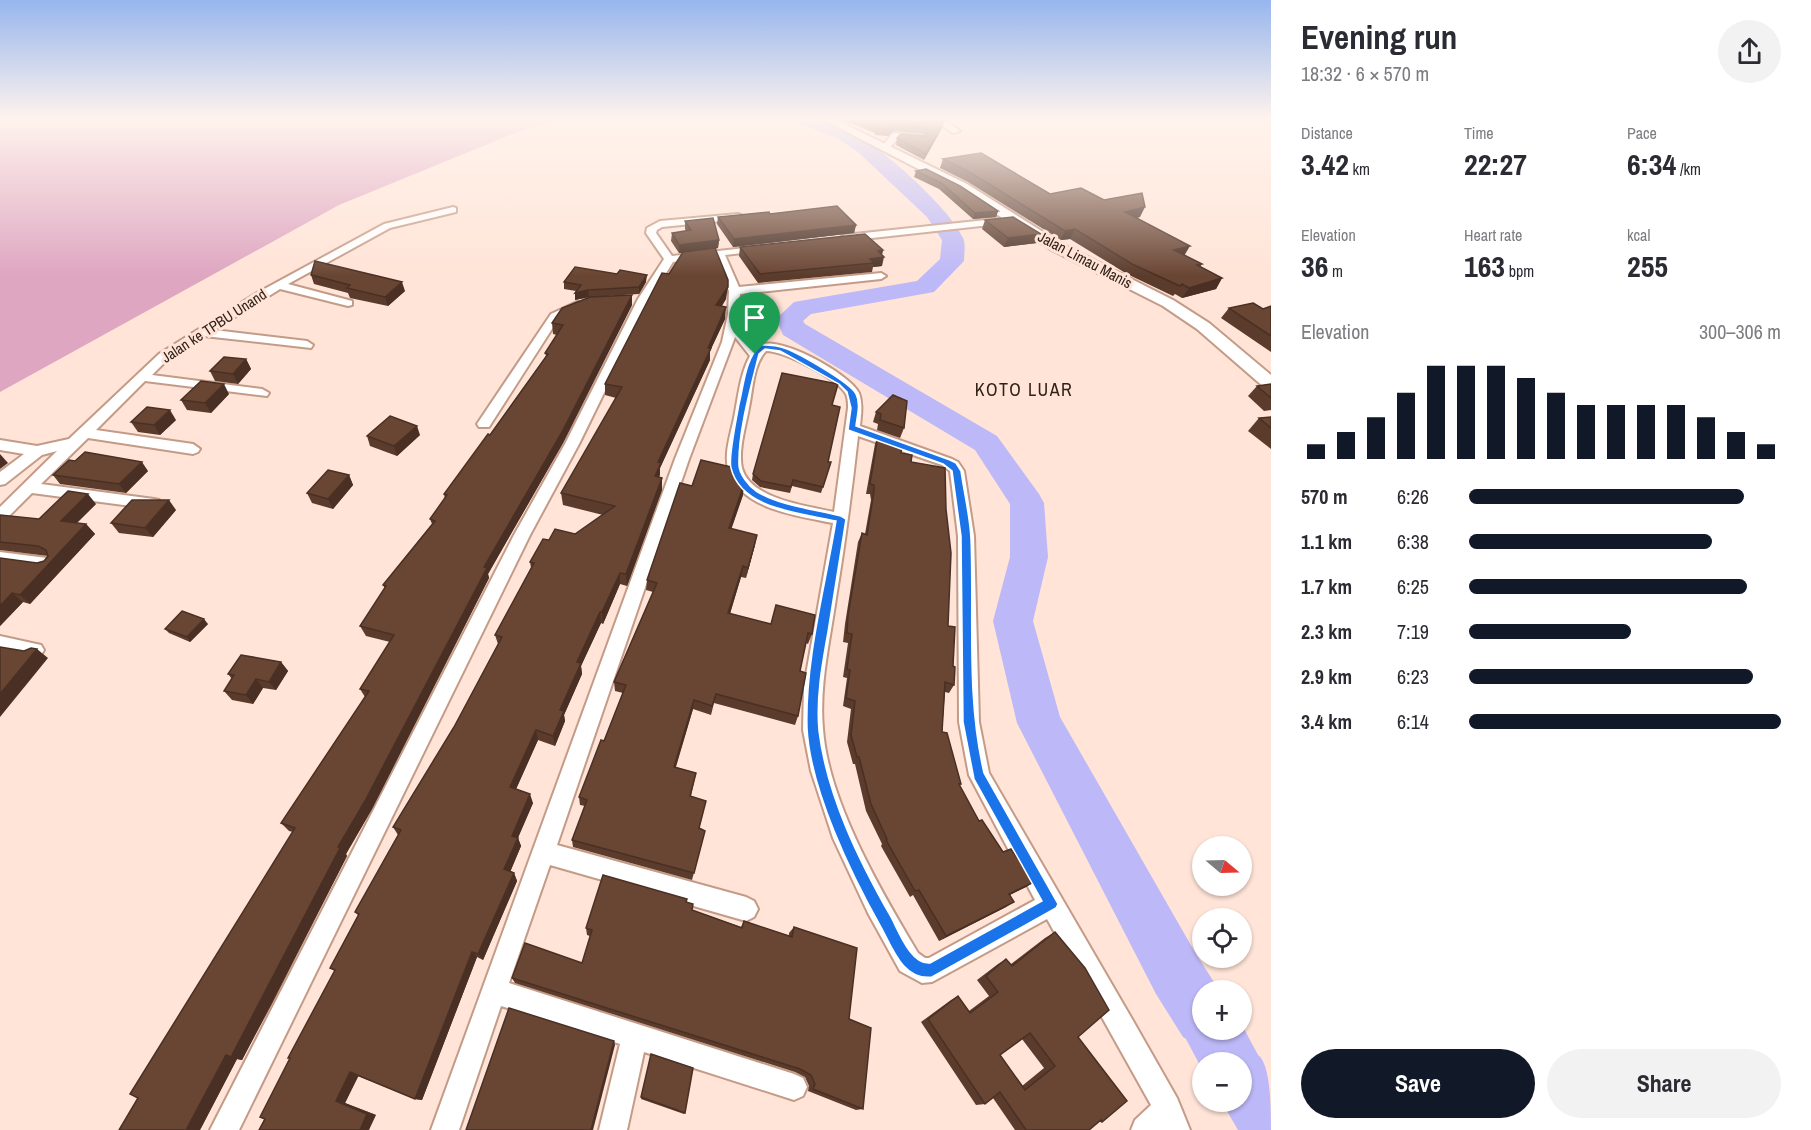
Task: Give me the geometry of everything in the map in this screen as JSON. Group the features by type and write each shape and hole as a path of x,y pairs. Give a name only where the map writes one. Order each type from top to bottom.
{"street":[{"name":"Jalan Limau Manis","path":"930,171 963,187 1057,247 1168,303 1194,319 1271,384"},
{"name":"Jalan ke TPBU Unand","path":"0,480 37,451 74,443 87,433 163,357 278,285 387,226 453,210"},
{"path":"669,259 651,233 652,228 660,224 754,216"},
{"path":"824,240 1012,220"},
{"path":"669,259 777,246"},
{"path":"445,1130 682,459 728,342 734,314 735,291 719,253"},
{"path":"224,1130 522,536 572,444 644,299 669,259"},
{"path":"735,291 881,276"},
{"path":"278,285 348,303"},
{"path":"624,301 644,299"},
{"path":"484,424 555,316 589,302"},
{"path":"731,325 755,354"},
{"path":"201,332 307,345"},
{"path":"841,519 772,502 752,493 741,481 735,467 742,411 755,354 763,347 782,349 842,383 854,397 855,408 841,519 813,686 813,730 820,771 841,830 876,905 909,962 922,971 932,970 1051,904"},
{"path":"142,377 262,393"},
{"path":"851,428 946,462 953,465 957,471 966,536 969,722 979,775 1172,1119 1145,1130"},
{"path":"87,433 193,449"},
{"path":"0,516 74,443"},
{"path":"0,445 37,451"},
{"path":"30,488 154,504"},
{"path":"0,558 47,564"},
{"path":"0,644 34,650"},
{"path":"542,852 746,909"},
{"path":"494,991 794,1087"},
{"path":"613,1130 635,1038"}],"shaded area":[{"path":"0,171 423,171 339,205 0,392"}],"building":[{"path":"916,171 929,171 960,186 998,211 975,213 941,183"},
{"path":"966,171 1011,171 1050,194 1081,188 1104,200 1142,193 1145,207 1125,212 1190,246 1174,250 1202,264 1197,265 1222,278 1189,288 1182,284 1180,286 1132,264 1075,229 1065,231"},
{"path":"837,206 856,225 734,239 718,217 769,212 770,214"},
{"path":"1013,217 1041,234 1008,238 985,220"},
{"path":"713,218 719,240 679,245 672,233 691,230 685,221"},
{"path":"865,234 883,250 878,251 884,257 870,259 874,263 760,274 740,247"},
{"path":"715,248 728,280 728,287 716,305 726,307 708,348 711,348 658,462 661,463 655,476 662,478 626,574 620,573 577,662 581,663 560,710 564,711 553,736 536,730 510,787 530,794 512,836 518,838 504,869 514,873 478,954 472,952 415,1099 350,1072 336,1101 367,1114 360,1130 259,1130 265,1119 260,1117 290,1058 288,1058 335,970 330,968 359,914 355,912 401,830 393,827 454,727 502,637 495,635 534,563 530,562 543,539 549,540 555,529 575,534 615,506 561,493 622,387 605,384 662,273 669,274 683,252"},
{"path":"315,261 402,282 385,297 347,288 350,285 311,275"},
{"path":"575,267 617,274 620,270 647,275 639,287 575,293 581,285 564,282"},
{"path":"632,295 562,432 484,567 487,568 365,801 338,847 340,848 231,1057 226,1055 186,1130 119,1130 138,1098 130,1094 295,828 281,823 369,691 360,689 394,635 360,626 386,586 383,585 435,521 430,519 447,495 444,494 548,354 545,353 563,325 552,323 562,308 590,297"},
{"path":"1253,303 1263,309 1271,306 1271,336 1229,308"},
{"path":"224,357 246,359 233,374 210,371"},
{"path":"782,373 838,384 832,405 840,407 828,462 831,462 823,487 793,480 791,487 761,481 753,474"},
{"path":"201,381 224,384 205,403 181,400"},
{"path":"1271,384 1271,398 1257,386"},
{"path":"893,395 907,401 904,428 880,420 881,414 876,412"},
{"path":"147,407 170,410 154,425 131,422"},
{"path":"390,416 417,426 394,446 367,436"},
{"path":"1271,417 1271,428 1259,418"},
{"path":"878,435 902,443 901,453 912,455 911,462 945,468 946,509 951,553 948,626 955,627 953,666 955,667 954,685 945,682 942,732 947,733 961,784 959,784 979,821 982,820 1003,852 1011,849 1034,882 1009,894 1014,902 946,936 919,890 915,891 886,840 871,804 851,735 855,701 846,698 852,634 847,633 848,615 862,533 867,535 874,491 874,485 870,484"},
{"path":"85,452 142,462 119,484 53,475 69,460 75,461"},
{"path":"701,460 731,467 744,484 729,528 757,535 748,568 743,566 728,613 771,624 776,605 815,615 812,634 808,633 800,671 806,673 798,716 716,694 712,706 694,700 674,767 696,773 690,796 706,801 699,828 705,831 694,873 572,840 587,800 579,797 626,685 614,682 657,583 647,580 680,483 692,486"},
{"path":"328,470 349,475 328,499 307,493"},
{"path":"68,491 88,494 61,521 86,524 20,595 12,593 0,606 0,558 37,563 44,561 48,556 46,550 38,546 0,542 0,515 39,519"},
{"path":"132,500 169,500 145,528 111,523"},
{"path":"182,611 204,619 187,637 165,629"},
{"path":"0,647 24,651 31,648 37,649 0,694"},
{"path":"241,655 281,662 269,682 256,679 246,695 224,691 234,675 228,674"},
{"path":"603,875 687,899 686,902 693,904 692,910 742,928 744,921 792,937 794,927 857,948 849,1019 871,1028 863,1109 813,1089 815,1084 811,1075 800,1069 512,978 525,943 582,963 592,930 586,928"},
{"path":"1055,932 1085,968 1109,1010 1078,1037 1127,1101 1089,1130 1026,1130 1000,1092 985,1104 928,1019 958,996 970,1013 998,992 986,976 1006,959 1012,966","holes":["1030,1033 1055,1066 1025,1090 1000,1055"]},
{"path":"509,1008 614,1041 591,1130 466,1130"},
{"path":"651,1054 693,1068 685,1113 641,1097"}],"waterway":[{"path":"890,171 936,213 953,240 952,261 925,287 803,308 789,319 793,329 986,443 1027,503 1029,557 1013,621 1039,723 1192,999"},
{"path":"1218,1040 1225,1052"},
{"path":"1252,1095 1271,1125"}],"district":[{"name":"KOTO LUAR","path":"1024,390"}],"route":[{"path":"763,347 782,349 842,383 854,397 855,408 851,428 946,462 953,465 957,471 966,536 969,722 975,758 979,775 1051,904 932,970 922,971 909,962 876,905 841,830 820,771 813,730 813,686 841,519 772,502 752,493 741,481 735,467 742,411 755,354 763,347"}]}
